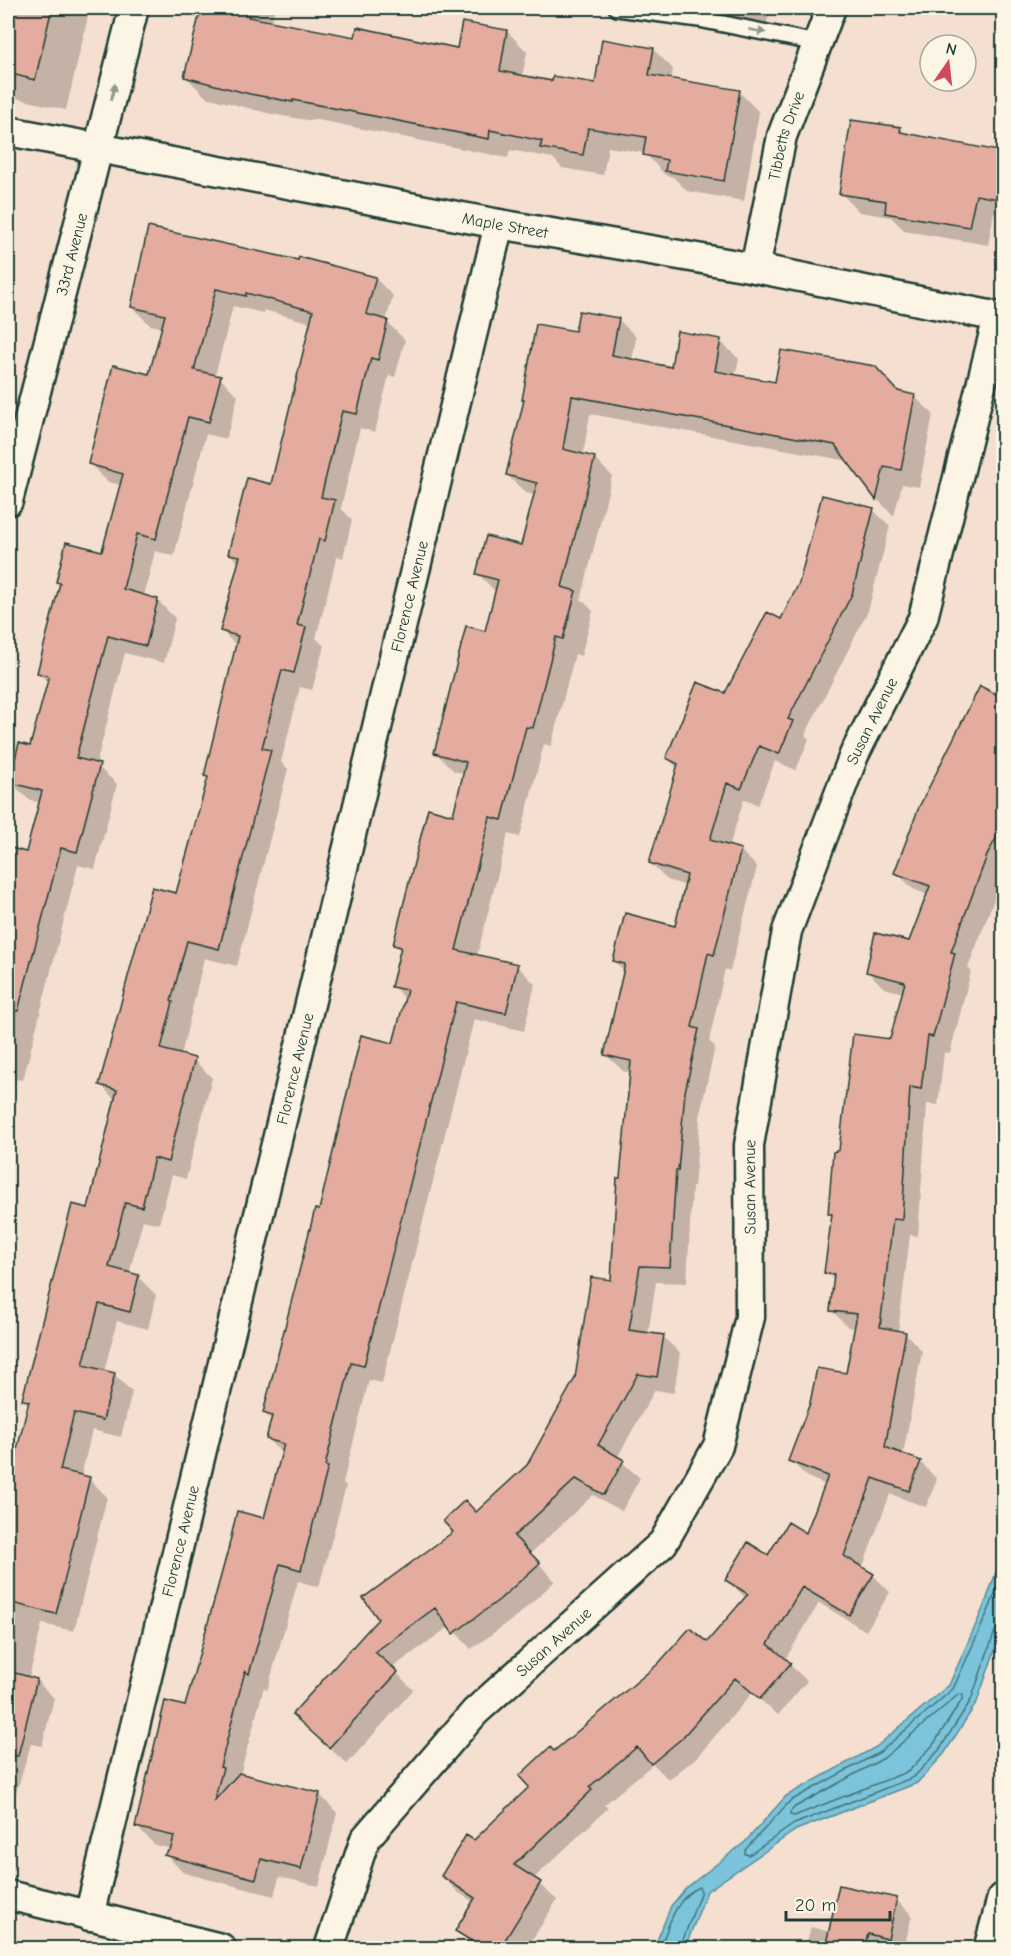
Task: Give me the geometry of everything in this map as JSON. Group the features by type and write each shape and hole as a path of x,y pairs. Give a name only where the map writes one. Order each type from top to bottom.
{"street":[{"name":"33rd Avenue","path":"8,501 134,8"},
{"name":"Tibbetts Drive","path":"755,268 782,136 831,8"},
{"name":"Maple Street","path":"8,131 499,224 755,268 1001,317"},
{"name":"Florence Avenue","path":"89,1916 499,224"},
{"name":"Susan Avenue","path":"329,1948 365,1839 475,1712 663,1543 718,1446 750,1317 749,1145 788,931 854,755 923,618 1001,317"},
{"path":"8,1895 221,1948"},
{"path":"991,1948 1004,1900"}],"lane":[{"path":"617,8 699,19 817,43"}],"water":[{"path":"1003,1552 1003,1627 977,1702 944,1754 917,1783 796,1830 707,1891 685,1948 654,1948 671,1906 686,1888 745,1842 786,1796 876,1747 949,1685 985,1604"}],"building":[{"path":"8,8 52,8 35,80 8,73"},
{"path":"201,8 250,8 248,17 355,37 357,27 457,48 462,22 507,30 500,71 552,81 553,76 595,83 602,39 654,48 649,75 740,90 724,181 665,171 667,160 643,155 646,137 588,128 583,155 540,148 542,141 490,130 489,139 293,100 293,102 250,94 184,77"},
{"path":"851,120 901,127 900,132 1004,152 1004,200 976,195 969,227 885,213 886,201 839,194"},
{"path":"148,227 298,260 299,257 376,277 366,314 388,320 378,360 371,358 357,414 342,411 321,497 335,500 325,541 319,539 297,625 306,627 294,673 282,670 262,748 271,750 219,949 187,941 171,1001 173,1002 161,1049 195,1058 168,1162 154,1158 142,1207 125,1203 109,1267 139,1275 130,1312 99,1304 83,1365 115,1373 103,1420 74,1413 60,1470 90,1477 56,1614 8,1602 8,1487 29,1401 22,1400 72,1204 88,1208 117,1090 99,1085 152,887 176,893 208,777 204,776 238,636 220,631 240,556 228,554 247,478 271,484 313,311 246,293 246,296 216,289 194,370 221,376 209,422 188,417 156,539 137,534 123,589 158,599 146,646 108,636 76,758 100,764 77,852 61,848 18,1011 8,1010 8,847 26,852 42,791 9,782 19,743 30,746 49,676 37,673 60,583 56,582 66,542 102,551 123,474 88,464 113,365 149,374 165,315 131,307"},
{"path":"579,311 619,318 612,355 671,367 677,331 721,339 715,371 775,382 781,350 875,366 898,391 915,395 901,470 884,467 876,500 835,445 572,396 563,449 595,457 562,587 576,591 563,639 556,637 533,728 526,727 502,820 490,817 456,950 518,964 506,1013 456,1002 364,1366 351,1363 325,1466 328,1467 301,1570 280,1564 249,1674 245,1671 220,1767 223,1768 214,1801 239,1773 320,1793 301,1869 261,1859 256,1879 164,1855 171,1848 174,1836 135,1827 165,1701 185,1706 237,1511 264,1518 284,1444 266,1439 272,1416 263,1413 315,1209 319,1210 361,1035 393,1043 407,990 391,987 401,947 393,945 428,808 453,815 466,762 434,753 466,626 485,631 498,580 476,574 486,536 521,545 537,483 506,475 524,400 522,400 536,324 575,331"},
{"path":"822,495 874,508 852,594 788,719 793,721 779,754 759,746 741,789 727,783 710,840 741,849 714,955 708,953 692,1027 699,1029 685,1092 678,1171 676,1171 670,1267 640,1266 629,1330 664,1335 657,1377 638,1374 598,1445 624,1460 604,1495 576,1479 514,1536 540,1563 499,1600 453,1634 435,1608 375,1652 398,1672 329,1748 292,1714 378,1619 363,1598 453,1532 443,1521 465,1500 476,1512 527,1465 575,1378 591,1277 611,1280 617,1178 620,1178 631,1061 604,1055 625,964 613,961 625,913 675,926 687,875 649,863 678,764 666,758 697,682 725,693 767,612 781,619 799,583"},
{"path":"980,686 1004,698 1004,824 988,853 951,952 955,953 933,1037 928,1036 921,1089 910,1087 902,1220 893,1219 880,1327 906,1332 885,1447 921,1461 909,1491 873,1478 844,1556 874,1574 849,1615 802,1587 768,1644 791,1663 760,1699 735,1678 681,1739 651,1764 637,1747 589,1787 592,1790 514,1865 541,1882 500,1948 483,1948 455,1931 475,1898 441,1876 466,1835 474,1840 529,1787 519,1776 550,1747 554,1751 658,1664 690,1628 707,1642 748,1594 725,1580 748,1542 768,1555 788,1522 806,1533 828,1476 788,1461 810,1403 817,1368 846,1373 857,1314 830,1311 834,1274 824,1273 832,1214 828,1214 833,1152 839,1150 853,1034 890,1039 905,982 866,972 875,933 909,941 930,886 894,873 919,807"},
{"path":"8,1671 37,1679 18,1756 8,1755"},
{"path":"839,1885 897,1898 888,1939 868,1934 864,1948 825,1948"}]}
